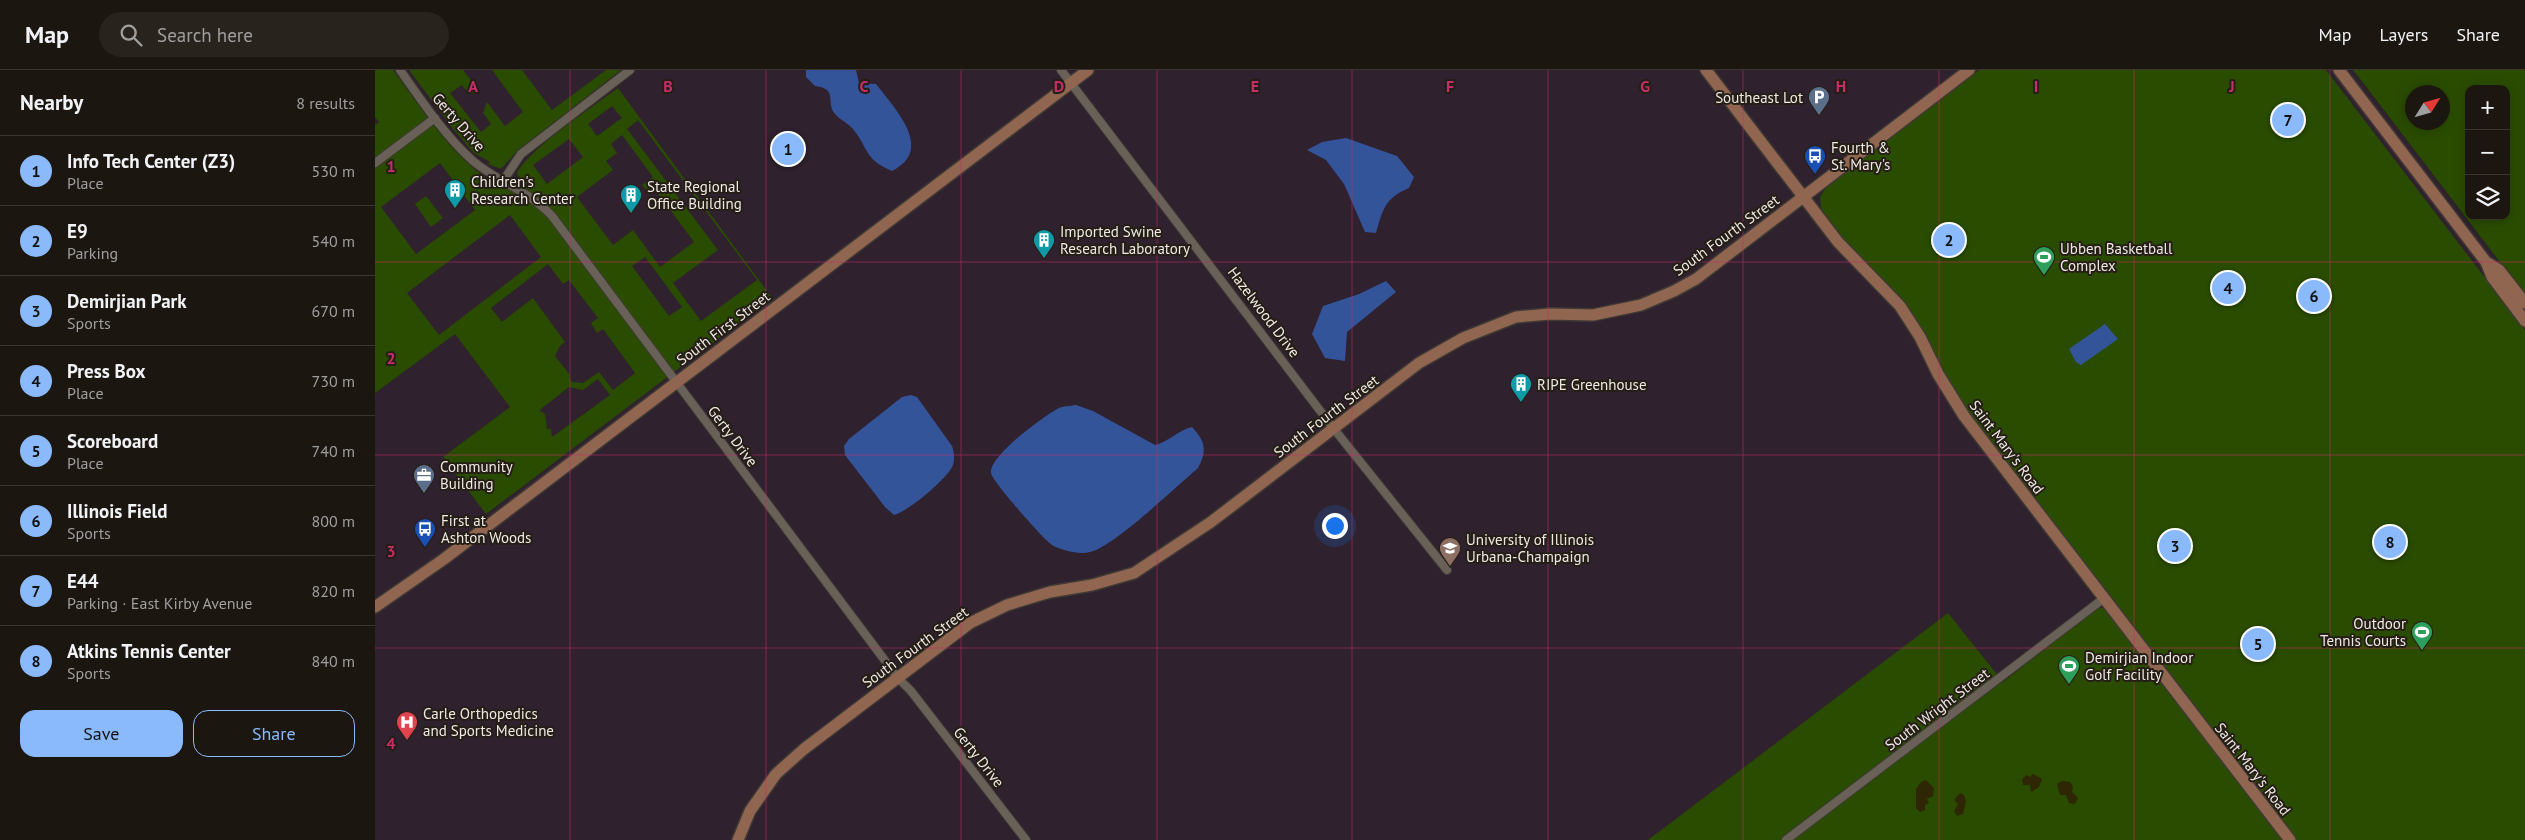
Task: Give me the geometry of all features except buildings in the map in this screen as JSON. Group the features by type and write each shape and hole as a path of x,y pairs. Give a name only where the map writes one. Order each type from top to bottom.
{"street":[{"name":"Gerty Drive","path":"400,70 435,118 472,160 536,200 552,216 897,678 911,691 1026,840"},
{"path":"503,181 521,154 630,70"},
{"name":"Hazelwood Drive","path":"1061,70 1334,429 1447,570"},
{"name":"South First Street","path":"375,607 444,559 1088,70"},
{"name":"Saint Mary's Road","path":"1706,70 1838,242 1900,306 1921,337 1938,374 1964,416 2290,840"},
{"name":"South Fourth Street","path":"738,840 750,811 776,774 804,749 970,623 1007,605 1050,592 1092,585 1134,573 1211,522 1419,363 1463,338 1516,317 1550,314 1593,315 1641,304 1674,291 1696,279 1969,70"},
{"path":"2339,70 2486,262 2492,277 2505,285 2525,303"},
{"path":"375,163 435,118"},
{"path":"2505,285 2525,321"},
{"name":"South Wright Street","path":"1786,840 2103,599"}],"shaded area":[{"name":"University of Illinois Urbana-Champaign","path":"375,70 2353,70 2465,217 2465,220 2468,220 2525,295 2525,840 375,840"}],"green space":[{"path":"375,70 393,70 434,126 468,164 487,179 507,189 528,194 517,173 524,163 534,152 563,128 618,88 772,298 486,514 443,457 510,407 455,334 375,393 375,125 379,122 375,117","holes":["612,106 622,118 597,136 588,124","638,120 757,280 701,321 673,283 718,250 627,129","622,135 653,177 642,185 648,192 654,188 694,242 660,267 633,230 613,245 577,197 613,170 606,161 617,153 611,144","569,139 583,157 547,184 533,165","440,163 475,210 416,254 381,207","510,215 541,257 439,335 407,293","645,257 682,307 669,316 632,266","548,264 563,284 569,280 598,318 591,323 597,333 603,329 635,373 613,390 599,372 583,383 572,382 569,377 570,375 555,356 560,346 565,342 533,298 502,322 491,308","598,379 610,395 552,437 551,429 547,429 545,414 540,411 569,387 583,390"]},
{"path":"409,70 463,70 480,92 469,94 462,85 450,93 481,132 491,124 483,113 487,102 505,126 523,112 492,70 522,70 552,110 606,70 621,70 518,150 501,169 488,164 490,162 474,153 453,129"},
{"path":"1979,70 2326,70 2525,330 2525,840 2294,840 1963,407 1949,385 1923,334 1848,245 1821,208 1820,197 1826,188"},
{"path":"2353,70 2525,70 2525,295 2468,220 2510,220 2510,85 2465,85 2465,217"},
{"path":"426,196 443,218 431,227 415,204"},
{"path":"2097,608 2107,611 2284,840 1648,840 1948,613 2003,682"}],"sand":[{"path":"2033,774 2042,779 2039,787 2031,792 2030,785 2023,785 2022,779 2027,775 2030,777"},
{"path":"1926,780 1934,788 1933,796 1927,799 1929,803 1925,805 1925,810 1920,812 1916,808 1916,789 1921,782"},
{"path":"2062,781 2070,782 2073,787 2072,792 2078,798 2075,804 2069,803 2066,795 2060,795 2057,784"},
{"path":"1960,793 1964,795 1966,802 1963,814 1957,816 1954,811 1958,804 1954,800"}],"water":[{"path":"806,70 856,70 859,83 876,84 901,117 911,140 910,152 904,162 892,171 876,162 853,129 835,114 827,90 815,86 806,77"},
{"path":"1346,138 1397,156 1414,177 1409,188 1395,196 1386,205 1376,233 1365,232 1344,184 1326,160 1307,150 1322,142"},
{"path":"1386,281 1396,292 1347,332 1345,361 1325,358 1312,334 1323,306 1359,294"},
{"path":"2105,324 2118,339 2081,365 2076,362 2069,349"},
{"path":"911,395 917,397 952,446 954,460 950,471 944,478 918,501 894,515 885,507 845,455 844,446 849,439 902,397"},
{"path":"1076,405 1093,411 1155,445 1192,427 1200,437 1204,447 1203,457 1198,468 1113,540 1100,548 1086,553 1070,552 1052,545 1019,510 991,473 993,466 1007,447 1029,428 1057,409"}],"place":[{"name":"Southeast Lot","path":"1819,116"},
{"name":"E44","path":"2288,120"},
{"name":"Info Tech Center (Z3)","path":"788,149"},
{"name":"Fourth & St. Mary's","path":"1815,175"},
{"name":"Children's Research Center","path":"455,209"},
{"name":"State Regional Office Building","path":"631,214"},
{"name":"E9","path":"1949,240"},
{"name":"Imported Swine Research Laboratory","path":"1044,259"},
{"name":"Ubben Basketball Complex","path":"2044,276"},
{"name":"Press Box","path":"2228,288"},
{"name":"Illinois Field","path":"2314,296"},
{"name":"RIPE Greenhouse","path":"1521,403"},
{"name":"Community Building","path":"424,494"},
{"name":"Atkins Tennis Center","path":"2390,542"},
{"name":"Demirjian Park","path":"2175,546"},
{"name":"First at Ashton Woods","path":"425,548"},
{"name":"University of Illinois Urbana-Champaign","path":"1450,567"},
{"name":"Scoreboard","path":"2258,644"},
{"name":"Outdoor Tennis Courts","path":"2422,651"},
{"name":"Demirjian Indoor Golf Facility","path":"2069,685"},
{"name":"Carle Orthopedics and Sports Medicine","path":"407,741"}]}
